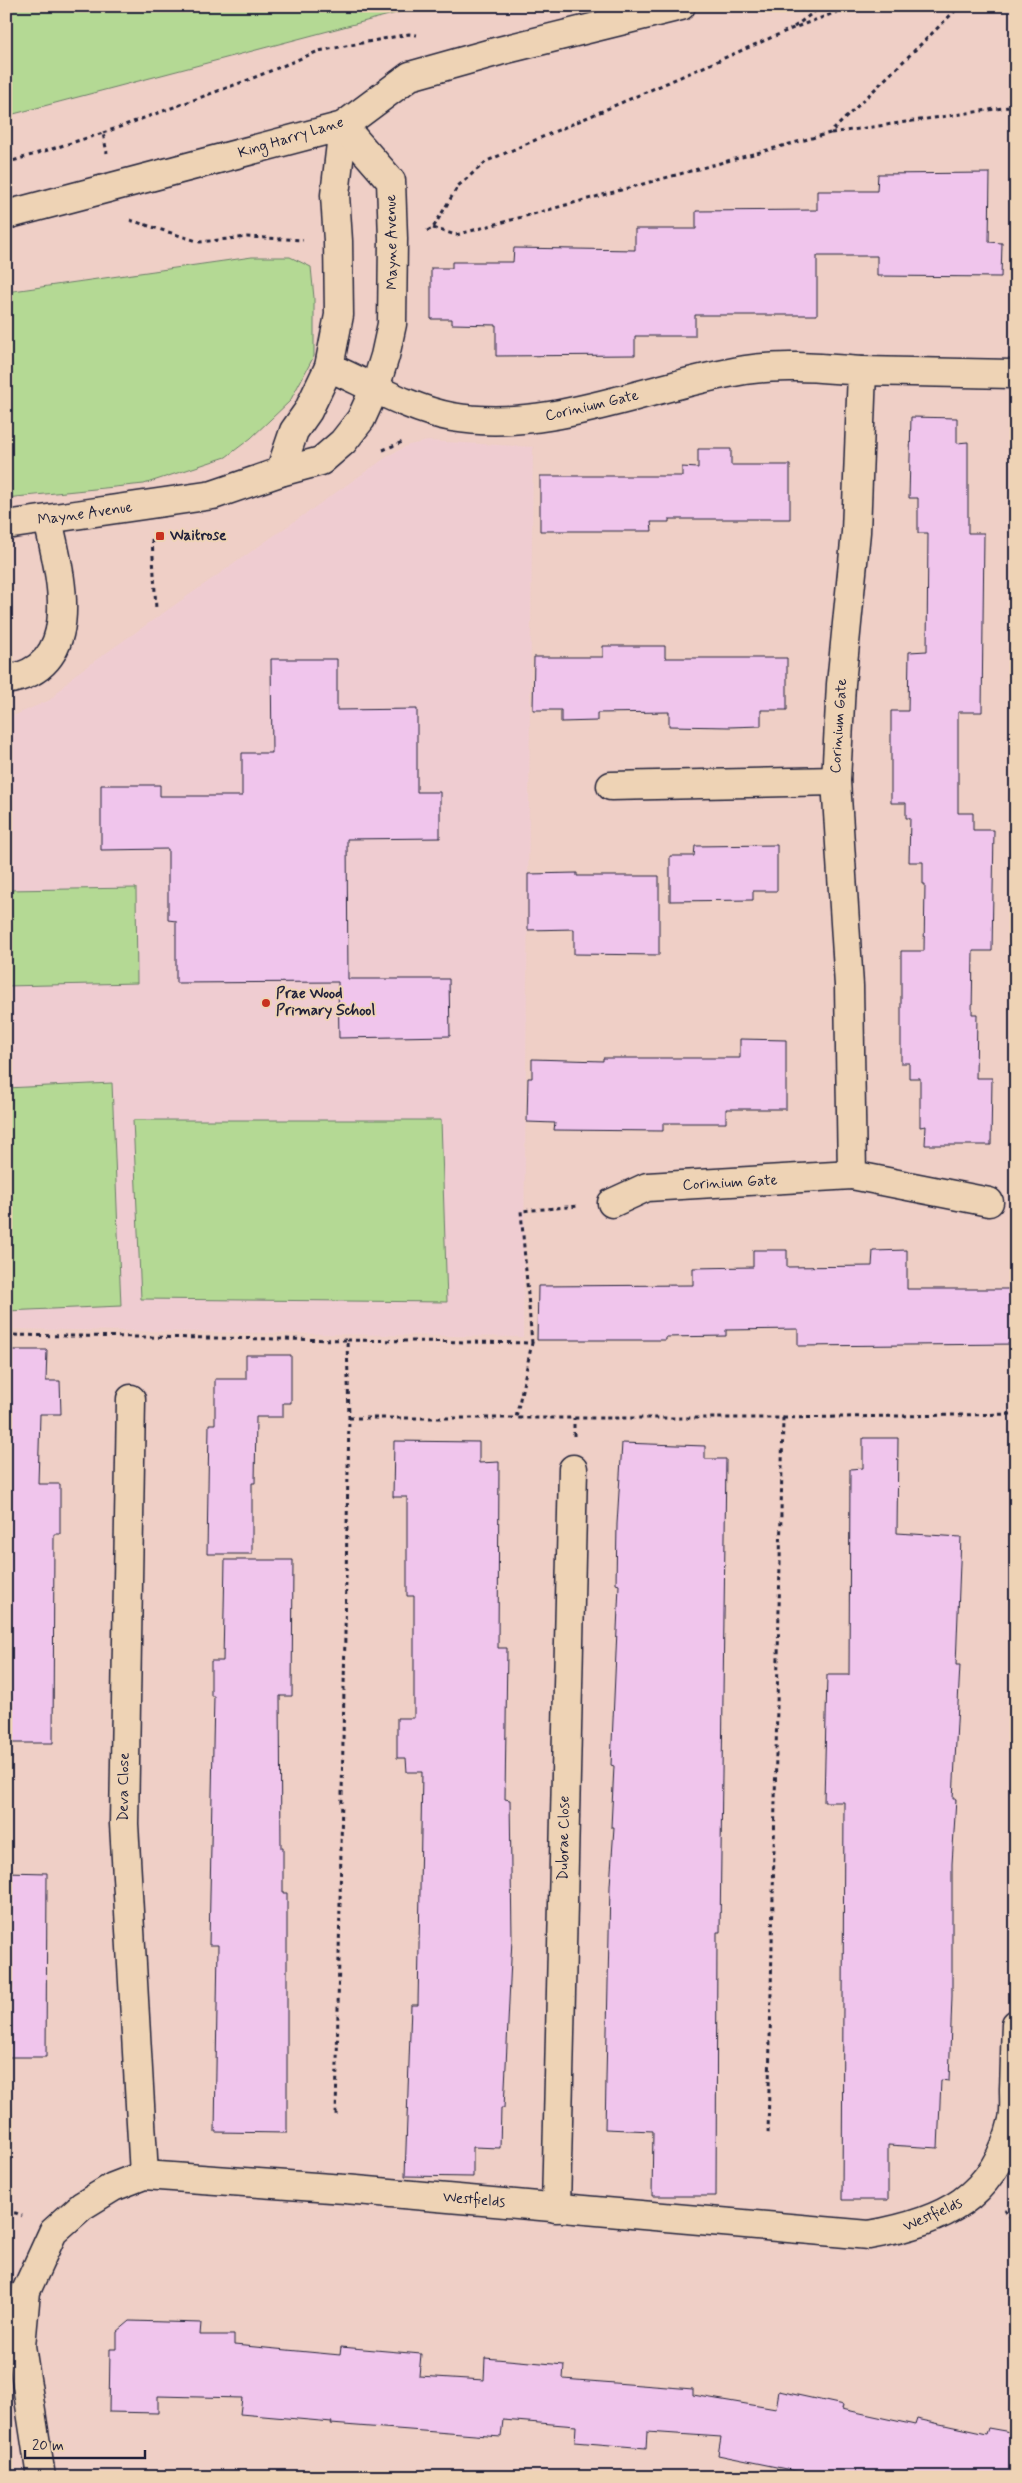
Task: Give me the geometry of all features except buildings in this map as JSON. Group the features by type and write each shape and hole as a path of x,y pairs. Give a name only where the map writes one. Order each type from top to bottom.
{"street":[{"name":"King Harry Lane","path":"6,215 343,126 410,76 499,51 681,6"},
{"name":"Mayne Avenue","path":"6,525 213,495 280,472 321,461 343,442 360,419 375,388 386,356 392,324 393,240 391,181 343,126"},
{"path":"280,472 294,431 308,411 329,367 340,315 338,242 334,195 343,126"},
{"name":"Corinium Gate","path":"329,367 416,406 451,417 484,420 538,418 745,370 787,366 862,371 1012,374"},
{"name":"Corinium Gate","path":"852,1175 849,986 836,781 841,684 856,532 862,371"},
{"path":"6,680 18,678 46,660 62,628 62,584 48,520"},
{"name":"Corinium Gate","path":"611,786 836,781"},
{"name":"Corinium Gate","path":"612,1203 648,1187 852,1175 988,1202"},
{"name":"Deva Close","path":"131,1399 124,1824 144,2176"},
{"name":"Dubrae Close","path":"556,2208 574,1469"},
{"name":"Westfields","path":"41,2477 21,2346 26,2291 53,2232 82,2206 112,2187 144,2176 345,2189 869,2235 902,2229 933,2218 969,2199 991,2174 1005,2146 1013,2118 1016,2024"}],"path":[{"path":"791,29 822,6"},
{"path":"393,240 413,238 434,228 458,186 487,161 791,29 853,6"},
{"path":"830,133 960,6"},
{"path":"103,133 248,80 319,51 409,34"},
{"path":"434,228 456,235 830,133 1016,106"},
{"path":"200,242 248,237 338,242"},
{"path":"156,609 152,537 159,536"},
{"path":"516,1418 532,1342 521,1211 612,1203"},
{"path":"6,1335 532,1342"},
{"path":"336,2118 349,1418 347,1340"},
{"path":"349,1418 784,1418 1016,1414"},
{"path":"768,2136 784,1418"}],"shaded area":[{"name":"Prae Wood Primary School","path":"428,441 533,447 523,1337 6,1329 6,719 50,700 73,676 391,454 409,445"}],"green space":[{"path":"6,6 423,6 6,116"},
{"path":"252,257 290,257 311,267 314,298 314,356 290,401 251,438 226,457 144,484 6,498 6,292"},
{"path":"136,888 137,983 6,986 6,890"},
{"path":"112,1083 121,1306 6,1311 6,1088"},
{"path":"133,1120 441,1120 447,1302 141,1299"}],"place":[{"name":"Waitrose","path":"160,536"},
{"name":"Prae Wood Primary School","path":"266,1003"}]}
